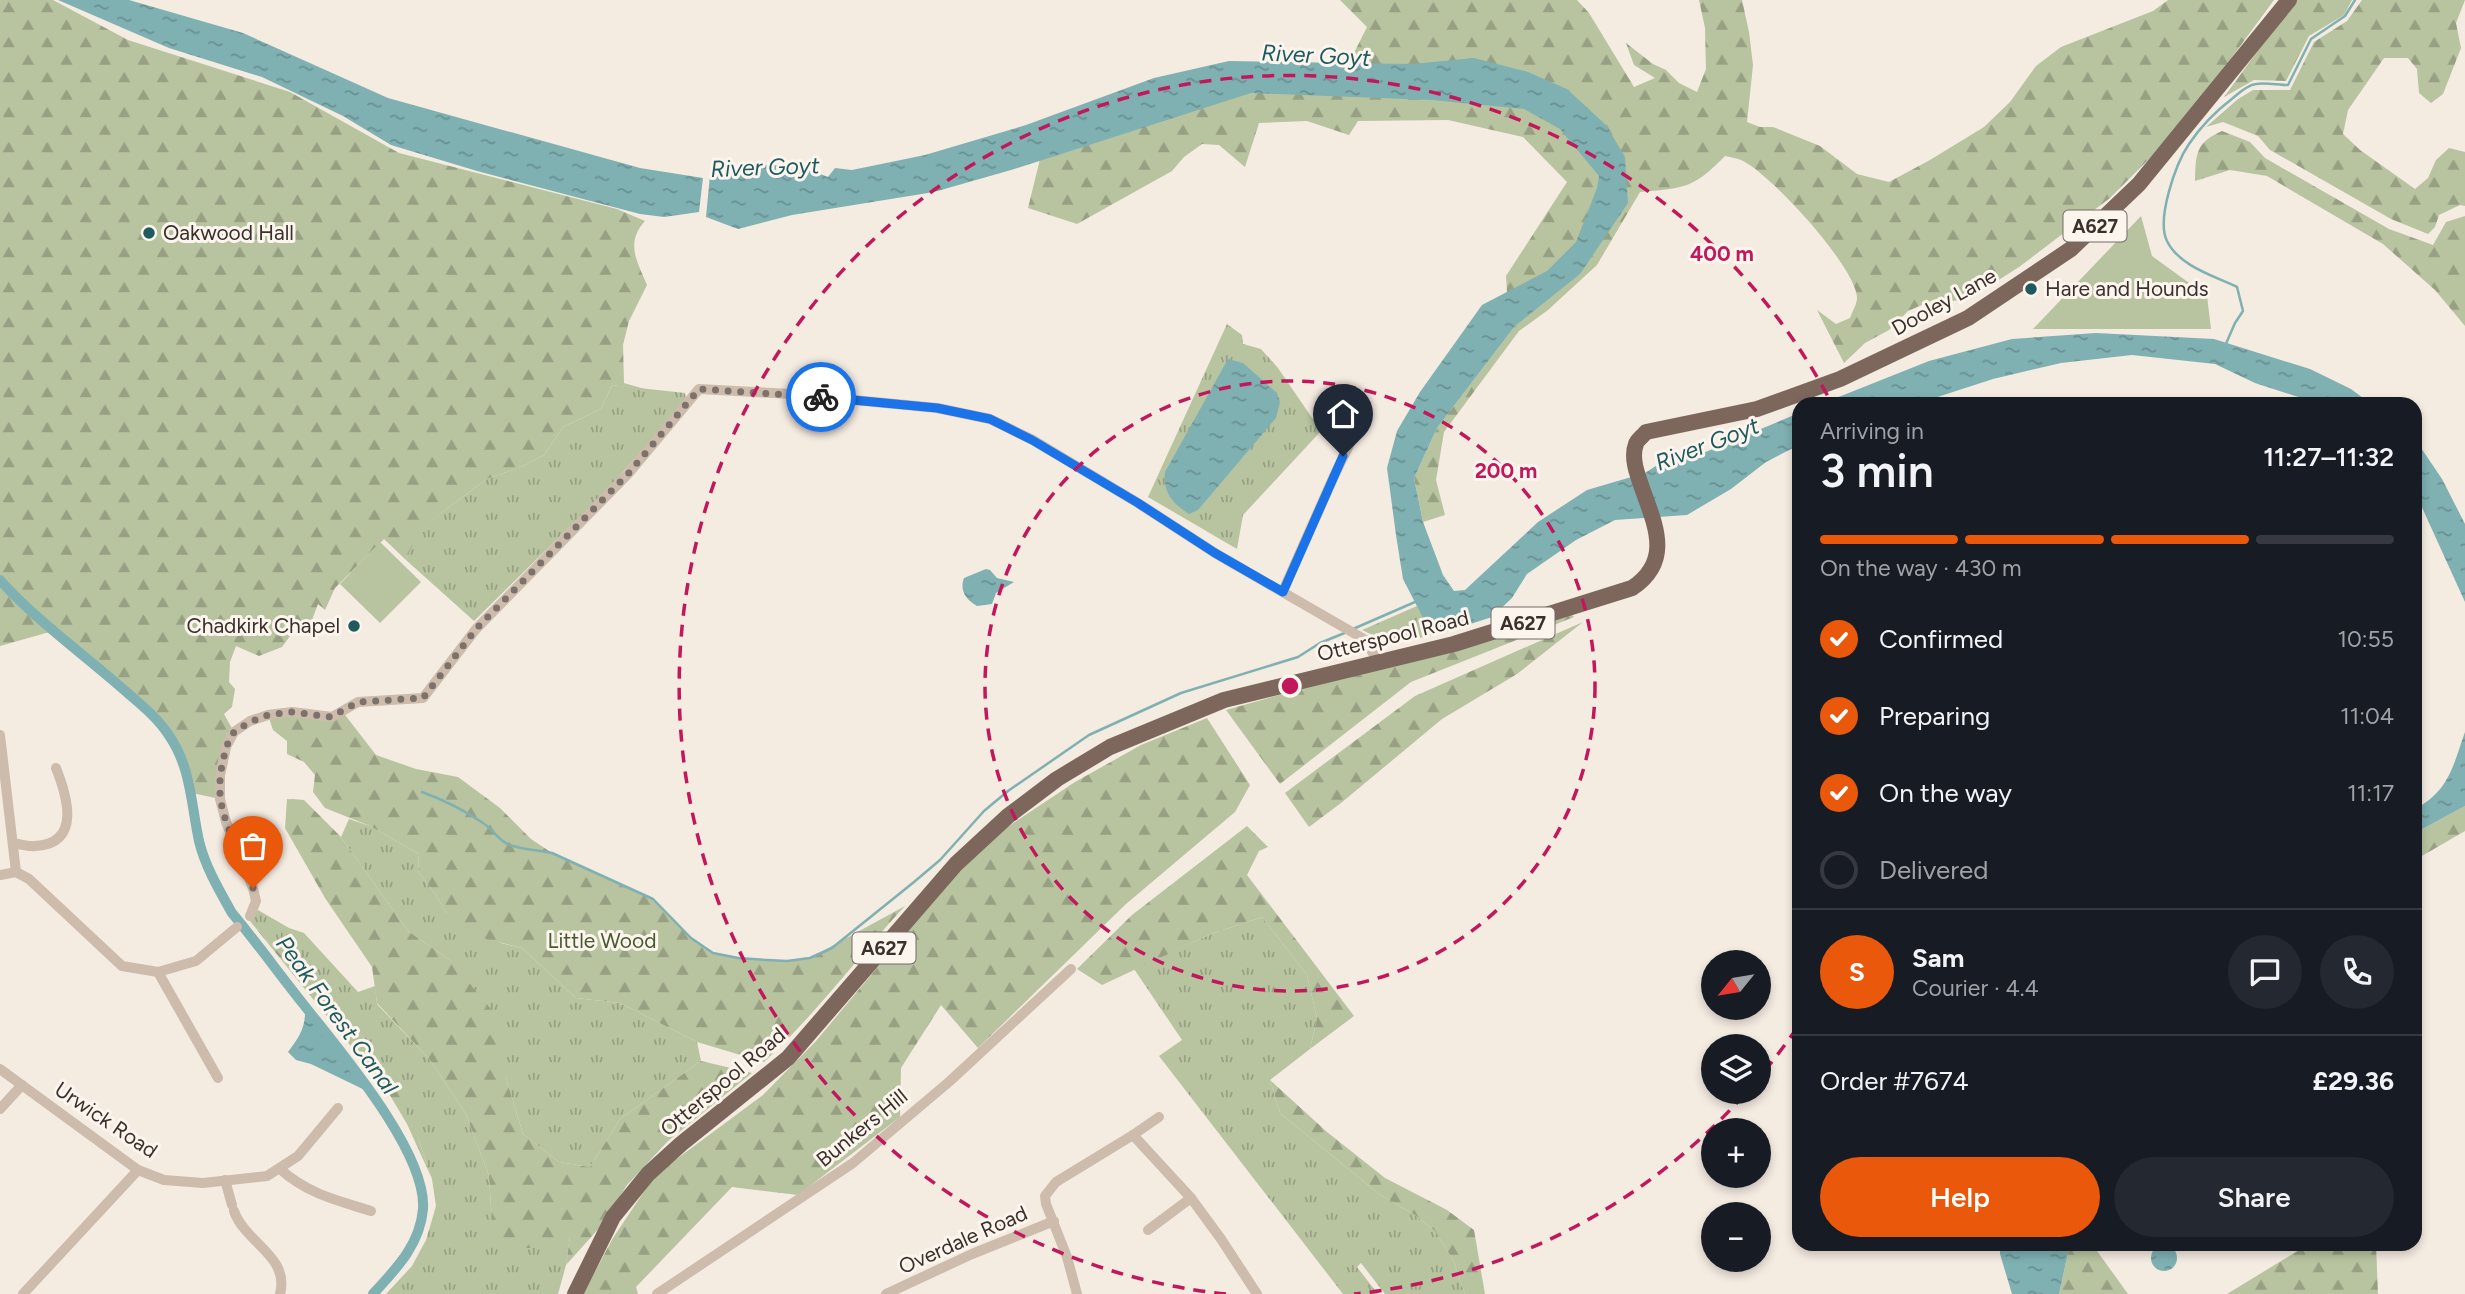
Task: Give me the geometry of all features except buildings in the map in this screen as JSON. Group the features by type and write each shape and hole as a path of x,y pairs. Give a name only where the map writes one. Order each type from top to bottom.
{"main road":[{"name":"Dooley Lane","path":"1656,563 1657,533 1634,460 1636,444 1646,432 1757,409 1840,379 1968,318 2071,248 2139,184 2288,0"},
{"name":"Otterspool Road","path":"575,1294 613,1217 648,1174 788,1058 956,864 1008,816 1057,779 1110,747 1224,700 1454,644 1620,593 1647,578 1656,563"}],"street":[{"path":"250,916 256,901 253,888 226,822 220,799 220,775 226,747 234,732 268,715 302,713 331,717 358,702 423,698 476,629 628,474 699,389 792,394 937,408 990,419 1032,440 1215,553 1364,639 1378,661"},
{"path":"1283,592 1353,437"},
{"path":"0,735 16,872"},
{"path":"13,842 35,846 53,841 63,833 68,820 67,804 56,768"},
{"path":"0,875 16,872 29,879 122,966 158,972 196,961 237,927"},
{"name":"Bunkers Hill","path":"657,1294 853,1163 950,1081 1071,969"},
{"path":"158,972 218,1078"},
{"name":"Urwick Road","path":"0,1069 138,1170 164,1180 203,1183 267,1176 298,1156 338,1108"},
{"path":"0,1109 22,1085"},
{"path":"1159,1117 1133,1135 1191,1198 1222,1239 1257,1294"},
{"name":"Overdale Road","path":"886,1294 972,1254 1054,1221 1046,1204 1045,1196 1048,1190 1133,1135"},
{"path":"280,1169 294,1182 314,1193 371,1211"},
{"path":"23,1294 138,1170"},
{"path":"225,1180 238,1223 280,1270 283,1280 279,1294"},
{"path":"1148,1230 1191,1198"},
{"path":"1054,1221 1077,1294"}],"green space":[{"path":"0,0 53,0 128,40 290,92 399,153 617,209 645,221 635,237 634,245 647,285 629,321 623,345 624,383 648,390 612,385 601,409 563,427 544,455 487,479 419,531 406,560 384,539 335,588 325,610 318,604 309,628 298,625 282,647 259,656 236,646 230,662 229,682 235,689 232,707 224,714 234,732 220,799 192,793 185,768 169,735 159,723 113,680 53,631 0,646"},
{"path":"1340,0 1577,0 1589,13 1634,87 1655,78 1634,65 1626,43 1653,64 1666,70 1679,83 1697,92 1706,69 1705,28 1699,0 1742,0 1753,65 1747,122 1760,127 1773,127 1820,146 1857,174 1889,182 1984,127 2010,102 2036,66 2061,47 2153,11 2168,0 2274,0 2213,83 2153,155 2110,198 2019,267 1966,301 1933,300 1908,311 1889,330 1865,343 1844,363 1817,310 1836,324 1850,318 1857,298 1853,284 1828,244 1771,182 1741,160 1725,156 1704,175 1687,185 1640,192 1597,265 1548,310 1519,331 1444,432 1436,480 1445,515 1423,522 1414,478 1437,428 1515,326 1508,308 1506,276 1567,182 1523,137 1448,120 1358,121 1349,135 1307,121 1259,123 1245,167 1219,145 1202,144 1184,157 1172,171 1077,224 1028,208 1045,139 1108,114 1342,77 1367,27"},
{"path":"2295,0 2352,0 2344,15 2309,36 2286,81 2254,80 2224,97"},
{"path":"2362,0 2465,0 2456,23 2461,48 2443,94 2431,103 2419,93 2417,69 2408,58 2384,58 2348,110 2343,134 2360,150 2415,189 2428,178 2436,160 2449,148 2465,152 2465,206 2460,205 2439,215 2435,227 2428,234 2391,219 2270,150 2258,136 2223,122 2206,127 2238,99 2253,90 2290,90 2314,42 2347,21"},
{"path":"2222,131 2250,142 2265,158 2389,229 2433,245 2446,222 2465,216 2465,326 2435,290 2383,244 2267,176 2230,170 2195,181 2199,150 2213,135"},
{"path":"2141,216 2152,256 2207,296 2211,329 2033,329"},
{"path":"1227,324 1242,335 1243,344 1261,349 1278,368 1321,431 1243,515 1237,549 1148,497"},
{"path":"612,385 685,393 686,400 607,490 474,621 406,560 418,531 487,479 544,455 563,427 601,409"},
{"path":"380,542 421,582 380,623 340,584"},
{"path":"1417,606 1430,623 1449,631 1415,639 1395,640 1362,630"},
{"path":"1570,613 1574,617 1411,682 1280,784 1226,710"},
{"path":"1583,622 1517,674 1442,719 1309,827 1285,793 1415,696"},
{"name":"Little Wood","path":"342,711 376,755 416,769 458,777 500,808 531,839 552,853 653,899 691,938 713,953 767,960 810,958 905,906 819,1005 764,1062 697,1042 620,1003 576,998 522,948 475,936 446,913 418,871 419,854 370,826 325,808 313,792 315,775 304,762 287,754 287,741 273,730 268,715 331,717"},
{"path":"1207,718 1250,785 1235,812 1126,904 978,1048 941,1005 901,1068 900,1117 798,1195 732,1187 636,1287 638,1294 583,1294 613,1238 655,1175 763,1095 816,1041 951,879 997,834 1075,782 1141,745"},
{"path":"287,799 304,800 341,837 408,931 450,960 495,1014 506,1078 523,1134 559,1162 590,1167 620,1119 701,1061 752,1073 668,1141 627,1185 601,1226 566,1265 570,1236 548,1248 520,1248 501,1240 492,1222 489,1176 466,1114 430,1060 377,1003 372,967 325,898 285,828"},
{"path":"2465,806 2465,831 2422,856 2422,829"},
{"path":"349,819 370,826 419,854 418,871 446,913 501,943 522,948 576,998 620,1003 697,1042 701,1061 620,1119 590,1167 559,1162 523,1134 506,1078 450,960 408,931 341,837"},
{"path":"1247,826 1268,847 1259,851 1247,875 1354,1016 1310,1049 1317,1018 1307,975 1262,917 1211,934 1102,985 1077,969 1132,915"},
{"path":"258,910 289,928 304,933 358,992 375,986 377,1004 430,1060 466,1114 489,1176 492,1222 570,1236 558,1294 386,1294 412,1266 426,1240 436,1206 432,1179 419,1141 365,1039 327,1004 254,926 250,921"},
{"path":"1262,917 1307,975 1317,1018 1310,1049 1270,1080 1280,1113 1379,1194 1415,1215 1435,1231 1453,1260 1465,1294 1385,1294 1361,1263 1357,1267 1378,1294 1343,1294 1159,1056 1182,1040 1134,969 1211,934"},
{"path":"254,926 327,1004 365,1039 393,1080 432,1179 407,1124 388,1092"},
{"path":"1270,1080 1327,1132 1385,1178 1447,1210 1474,1230 1485,1294 1465,1294 1453,1260 1435,1231 1415,1215 1379,1194 1280,1113"},
{"path":"2068,1251 2097,1251 2128,1294 2059,1294"},
{"path":"2298,1251 2376,1251 2378,1294 2227,1294"}],"water":[{"path":"58,0 129,0 243,33 388,98 640,168 703,178 699,212 664,217 640,214 391,145 343,116 262,77 169,48"},
{"name":"River Goyt","path":"1474,58 1528,72 1567,89 1606,125 1625,157 1628,203 1580,274 1515,326 1437,428 1414,478 1423,522 1443,575 1454,591 1465,590 1538,522 1587,490 1645,473 1665,460 1696,456 1792,416 1792,449 1766,462 1731,489 1687,515 1615,520 1576,540 1527,574 1512,598 1492,617 1449,631 1436,628 1423,618 1403,579 1387,468 1397,431 1420,392 1482,305 1547,271 1576,242 1599,176 1560,129 1524,109 1432,100 1251,93 934,192 792,215 738,229 706,217 710,175 727,165 743,169 777,165 813,171 828,177 835,168 852,170 925,155 1026,125 1154,78 1229,61 1413,64"},
{"path":"2096,333 2214,339 2310,369 2362,397 2298,397 2255,383 2215,364 2132,355 2061,363 1993,379 1938,397 1839,397 1929,361 2012,339"},
{"path":"1228,359 1243,363 1277,393 1280,402 1276,418 1198,510 1189,514 1178,506 1167,492 1165,472"},
{"path":"2422,449 2442,479 2465,524 2465,602 2422,507"},
{"path":"986,569 997,578 1014,582 996,593 992,604 977,606 965,595 964,578"},
{"path":"2465,732 2465,806 2422,829 2422,805 2443,786"},
{"path":"305,1007 371,1093 311,1064 296,1060 288,1052 301,1031"},
{"path":"2000,1251 2068,1251 2059,1294 2012,1294"},
{"path":"2154,1251 2176,1253 2176,1263 2169,1270 2159,1270 2152,1263"}],"waterway":[{"path":"2225,346 2243,311 2237,287 2188,264 2167,241 2164,219 2173,177 2189,144 2215,114 2249,86 2263,83 2288,85 2311,39 2345,16 2355,0"},
{"name":"Peak Forest Canal","path":"0,580 29,609 164,728 176,746 186,772 205,860 232,913 358,1074 378,1102 411,1159 420,1186 423,1209 421,1222 406,1256 373,1294"},
{"path":"1353,629 1415,602"},
{"path":"422,792 469,814 508,844 552,853 653,899 691,938 713,953 767,960 810,958 832,948 914,882 940,860 984,811 1008,791 1089,735 1181,693 1298,657 1320,643 1347,632"}],"way so far":[{"path":"253,888 226,822 220,799 220,775 226,747 234,732 268,715 292,712 331,717 358,702 423,698 476,629 628,474 699,389 821,397"}],"place":[{"name":"Oakwood Hall","path":"149,233"},
{"name":"Hare and Hounds","path":"2031,289"},
{"name":"Chadkirk Chapel","path":"354,626"}],"route":[{"path":"821,397 937,408 990,419 1032,440 1283,592 1343,456"}]}
